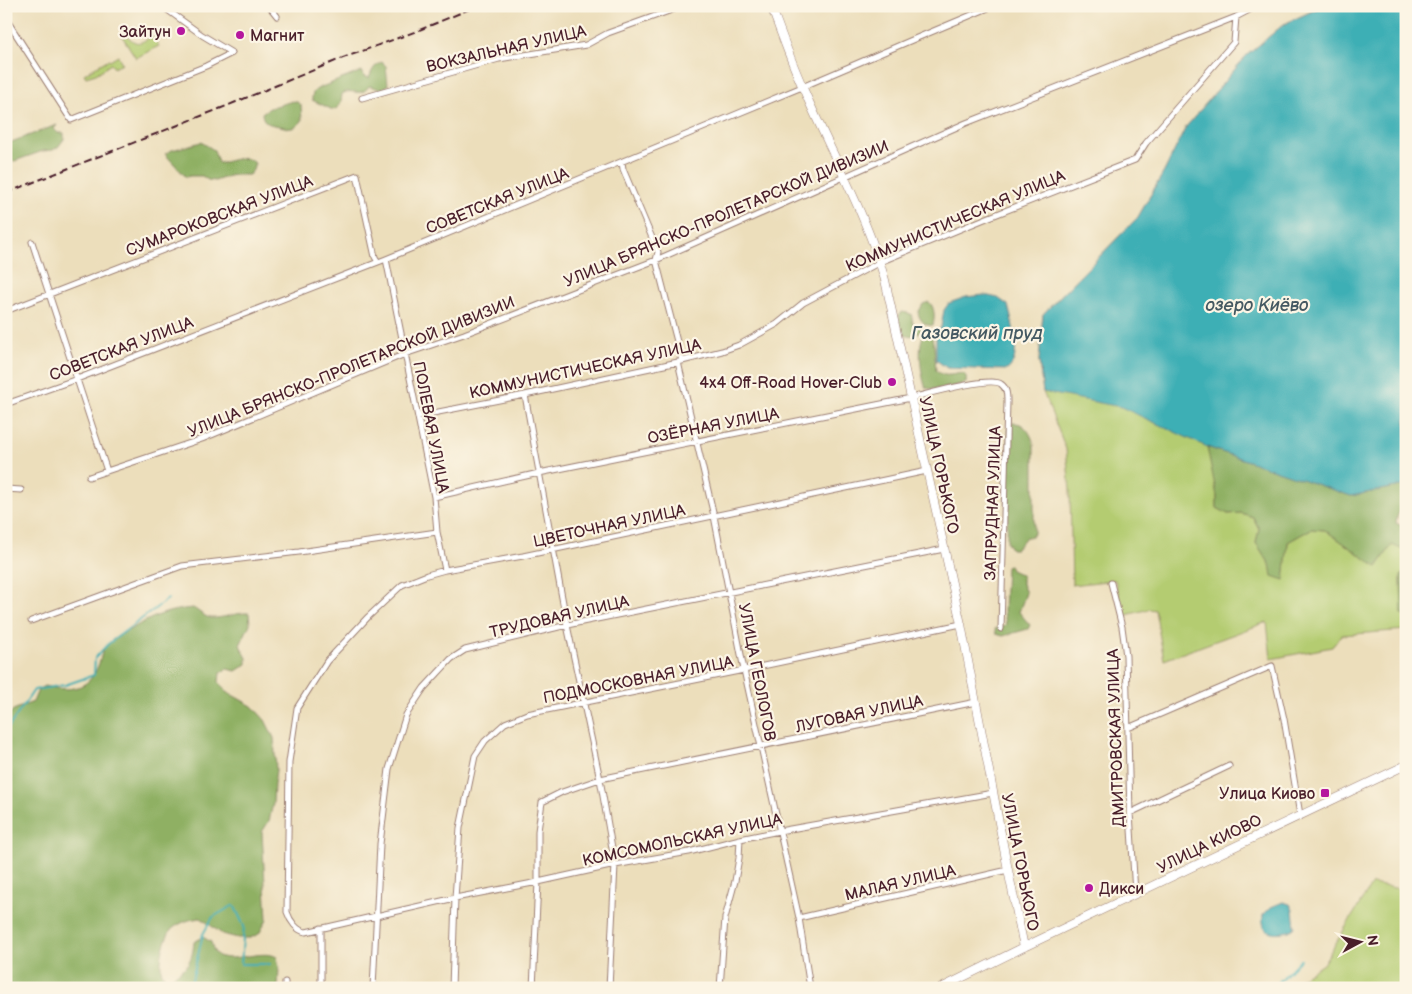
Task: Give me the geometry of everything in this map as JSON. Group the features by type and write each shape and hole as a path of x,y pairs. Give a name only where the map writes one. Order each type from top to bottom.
{"street":[{"path":"6,19 71,120 207,66 232,53 202,35 162,6"},
{"path":"270,6 278,16"},
{"name":"ВОКЗАЛЬНАЯ УЛИЦА","path":"362,98 499,59 586,45 608,33 683,6"},
{"name":"УЛИЦА ГОРЬКОГО","path":"771,6 802,87 844,177 880,262 894,313 961,624 1024,947"},
{"name":"СОВЕТСКАЯ УЛИЦА","path":"6,404 77,379 386,259 993,6"},
{"name":"УЛИЦА БРЯНСКО-ПРОЛЕТАРСКОЙ ДИВИЗИИ","path":"89,477 202,439 405,354 464,334 656,260 966,123 1236,17 1257,6"},
{"name":"КОММУНИСТИЧЕСКАЯ УЛИЦА","path":"418,416 525,396 680,362 739,345 777,324 803,303 880,262 1135,160 1146,143 1234,42 1236,17"},
{"name":"УЛИЦА ГЕОЛОГОВ","path":"622,162 623,169 658,252 656,260 681,355 680,362 714,516 744,670 799,918 810,988"},
{"name":"СУМАРОКОВСКАЯ УЛИЦА","path":"6,311 357,175 375,257 378,262"},
{"path":"32,242 107,471"},
{"name":"ПОЛЕВАЯ УЛИЦА","path":"386,259 434,497 437,532 445,570"},
{"name":"ОЗЁРНАЯ УЛИЦА","path":"434,497 539,473 981,383 997,382"},
{"name":"ЗАПРУДНАЯ УЛИЦА","path":"997,382 1004,387 1007,393 1001,629"},
{"path":"525,396 567,625 600,779 615,865 609,988"},
{"name":"ЦВЕТОЧНАЯ УЛИЦА","path":"321,928 306,932 300,930 287,912 289,762 297,708 327,661 368,617 402,585 445,570 523,556 927,471"},
{"path":"6,489 21,490"},
{"path":"31,621 182,566 299,552 437,532"},
{"name":"ТРУДОВАЯ УЛИЦА","path":"373,988 380,844 389,769 406,715 424,688 451,659 465,650 567,625 944,549"},
{"name":"ДМИТРОВСКАЯ УЛИЦА","path":"1111,583 1122,627 1126,656 1130,813 1135,894"},
{"name":"ПОДМОСКОВНАЯ УЛИЦА","path":"452,988 460,828 476,756 484,741 505,723 527,714 961,624"},
{"path":"1128,728 1272,666 1284,719 1300,815"},
{"name":"ЛУГОВАЯ УЛИЦА","path":"538,882 538,831 542,802 562,792 600,779 976,702"},
{"name":"УЛИЦА КИОВО","path":"941,988 1406,765"},
{"path":"1130,813 1229,766"},
{"name":"КОМСОМОЛЬСКАЯ УЛИЦА","path":"321,928 455,898 615,865 689,852 779,831 993,794"},
{"path":"720,988 725,918 735,880 740,839"},
{"name":"МАЛАЯ УЛИЦА","path":"799,918 1008,870"},
{"path":"533,988 538,882"},
{"path":"321,928 321,988"}],"green space":[{"name":"озеро Киёво","path":"1323,6 1406,485 1217,496 1217,508 1228,514 1241,513 1253,517 1259,529 1256,543 1270,564 1284,580 1288,542 1311,529 1325,530 1377,567 1392,544 1406,551 1406,569 1401,576 1402,615 1406,615 1406,630 1342,635 1332,647 1271,659 1267,622 1164,660 1155,610 1149,609 1123,616 1115,580 1072,585 1070,490 1066,449 1043,392 1039,361 1043,314 1138,217 1165,170 1186,127 1246,56 1284,24"},
{"path":"126,34 136,42 153,36 159,46 136,58 122,36"},
{"path":"118,56 122,63 114,68 111,64 96,74 86,77 84,74 109,59 110,61"},
{"path":"382,62 386,66 388,85 386,87 369,86 363,92 346,92 342,94 339,106 333,110 312,100 313,93 317,89 362,71 364,76 369,78 375,67"},
{"path":"292,101 301,105 302,121 297,126 288,128 269,124 264,120 262,113 272,107"},
{"path":"57,125 54,129 58,133 64,133 64,139 58,147 6,164 6,144"},
{"path":"201,142 214,150 218,163 242,158 255,163 253,170 249,175 229,176 215,181 208,180 202,176 186,177 165,154 172,150"},
{"path":"929,302 933,310 933,325 923,322 918,313 923,304"},
{"path":"902,312 911,314 913,323 921,328 921,331 911,336 903,333 899,325 899,314"},
{"path":"926,332 931,334 936,371 945,375 964,374 966,383 941,389 926,388 922,376 920,350 923,336"},
{"path":"1013,423 1021,424 1024,427 1034,444 1034,534 1026,537 1016,549 1011,549 1007,542 1009,425"},
{"path":"1207,447 1351,496 1406,485 1406,506 1399,513 1396,523 1402,526 1406,525 1406,551 1392,545 1377,567 1325,530 1311,529 1288,542 1284,580 1272,576 1270,564 1256,543 1259,529 1253,517 1241,513 1228,514 1217,508 1217,496"},
{"path":"1009,564 1011,570 1022,577 1022,584 1026,593 1019,612 1030,625 1028,629 1003,636 996,634 995,629 1006,624 1004,611 1006,567"},
{"path":"1406,569 1406,615 1402,615 1401,576"},
{"path":"193,608 211,618 249,613 250,624 240,645 247,658 247,664 236,671 227,669 220,673 219,682 227,692 252,706 265,720 274,738 276,770 273,804 269,821 262,832 267,919 259,934 250,938 238,938 222,934 201,918 182,923 169,932 163,950 161,969 167,979 183,969 190,961 194,942 203,937 211,942 215,953 220,957 235,958 263,954 277,957 279,967 278,988 6,988 7,716 13,710 33,702 38,690 44,686 69,689 76,688 89,681 94,675 105,647 117,637 160,615 175,610"},
{"path":"1372,884 1406,890 1406,988 1286,988 1323,964"}],"water":[{"name":"озеро Киёво","path":"1323,6 1406,6 1406,485 1351,496 1207,447 1121,407 1043,392 1039,361 1043,314 1138,217 1165,170 1186,127 1246,56 1284,24"},
{"name":"Газовский пруд","path":"984,295 998,298 1008,305 1015,340 1012,365 1007,370 947,368 936,360 936,335 941,327 944,310 949,303 966,297"},
{"path":"1283,902 1290,904 1293,910 1295,927 1290,931 1271,932 1263,925 1263,915 1271,907"}],"waterway":[{"path":"6,731 34,690 65,685 94,675 95,658 108,644 168,599"},
{"path":"188,988 192,980 203,934 213,917 234,905 244,926 241,964 270,964"},
{"path":"1273,988 1301,959"}],"railway":[{"path":"6,193 477,6"}],"place":[{"name":"Зайтун","path":"181,31"},
{"name":"Магнит","path":"240,35"},
{"name":"4x4 Off-Road Hover-Club","path":"892,382"},
{"name":"Улица Киово","path":"1325,793"},
{"name":"Дикси","path":"1089,888"}]}
